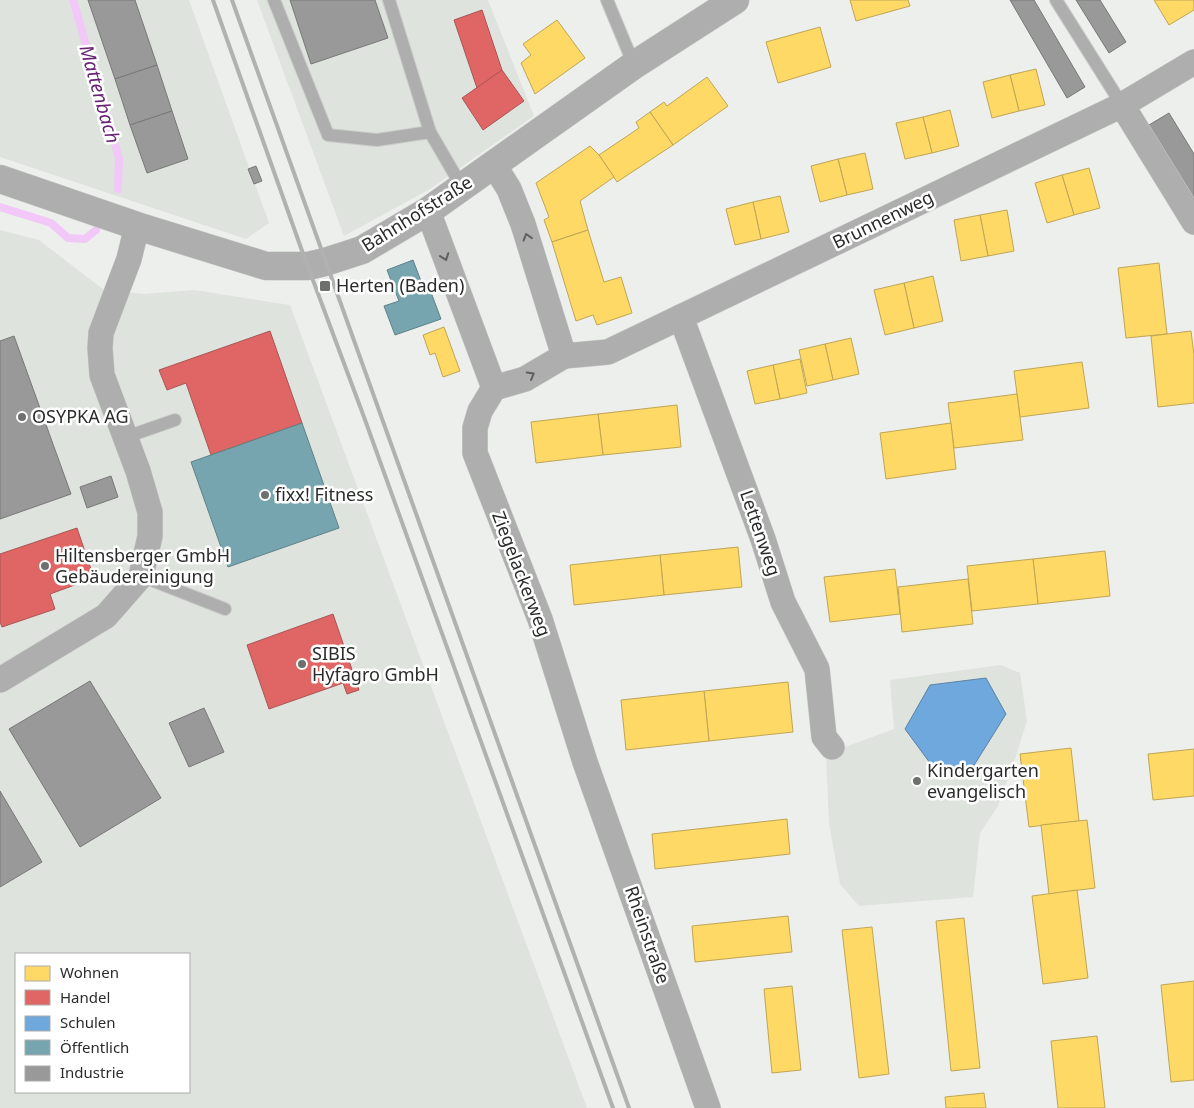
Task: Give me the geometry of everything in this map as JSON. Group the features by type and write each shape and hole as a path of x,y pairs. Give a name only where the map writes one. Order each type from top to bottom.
{"street":[{"name":"Bahnhofstraße","path":"0,179 137,226 266,266 308,266 362,250 428,211 634,65 735,0"},
{"name":"Brunnenweg","path":"564,356 608,352 1122,105 1194,62"},
{"path":"1122,105 1194,222"},
{"path":"428,211 494,388 526,379 564,356 523,224 509,189 494,165"},
{"path":"0,680 106,616 141,576 150,536 150,512 138,471 102,375 100,348 101,333 129,259 137,226"},
{"name":"Lettenweg","path":"682,317 763,539 783,602 817,669 824,737 832,747"},
{"name":"Ziegelackerweg","path":"494,388 480,411 475,428 475,453 540,619 585,762"},
{"name":"Rheinstraße","path":"585,762 708,1108"}],"lane":[{"path":"274,0 328,136 378,140 430,132"},
{"path":"388,0 430,132 462,188"},
{"path":"607,0 634,65"},
{"path":"1056,0 1122,105"},
{"path":"126,437 175,420"},
{"path":"141,576 225,609"}],"shaded area":[{"path":"0,0 189,0 269,223 246,239 0,157"},
{"path":"257,0 488,0 534,116 430,189 344,236"},
{"path":"0,230 39,240 104,290 145,294 194,290 290,305 587,1108 0,1108"},
{"name":"Kindergarten evangelisch","path":"1001,665 1020,673 1027,721 998,806 980,833 973,897 859,906 840,884 829,824 826,754 894,729 890,680"}],"building: Wohnen":[{"path":"850,0 908,0 910,6 856,21"},
{"path":"1154,0 1194,0 1194,10 1169,25"},
{"path":"557,20 585,58 535,94 521,63 531,55 523,44"},
{"path":"820,27 831,67 778,83 766,42"},
{"path":"1036,69 1045,105 1019,111 1010,75"},
{"path":"1010,75 1019,111 992,118 983,82"},
{"path":"707,77 728,106 673,145 650,112 664,102 667,106"},
{"path":"950,110 959,146 932,153 923,117"},
{"path":"650,112 673,145 617,182 599,155 639,128 636,122"},
{"path":"923,117 932,153 905,159 896,123"},
{"path":"590,146 599,155 614,177 580,201 588,230 552,242 544,220 549,217 536,183"},
{"path":"865,153 873,189 847,195 838,159"},
{"path":"838,159 847,195 820,202 811,166"},
{"path":"1089,168 1100,208 1074,215 1062,175"},
{"path":"1062,175 1074,215 1047,223 1035,183"},
{"path":"780,196 789,232 761,239 753,202"},
{"path":"753,202 761,239 735,245 726,209"},
{"path":"1007,210 1014,251 988,256 980,215"},
{"path":"980,215 988,256 961,261 954,220"},
{"path":"588,230 604,282 621,277 632,313 597,325 593,315 576,321 552,242"},
{"path":"1159,263 1167,334 1126,338 1118,268"},
{"path":"933,276 943,321 914,328 904,283"},
{"path":"904,283 914,328 885,335 874,290"},
{"path":"444,327 460,371 443,377 435,353 430,355 423,335"},
{"path":"1191,331 1194,355 1194,403 1158,407 1151,336"},
{"path":"851,338 859,374 833,380 825,344"},
{"path":"825,344 833,380 807,386 799,350"},
{"path":"800,359 807,393 780,399 773,365"},
{"path":"1082,362 1089,408 1020,417 1014,371"},
{"path":"773,365 780,399 755,404 747,371"},
{"path":"1017,394 1023,440 954,448 948,403"},
{"path":"677,405 681,447 603,455 598,414"},
{"path":"598,414 603,455 536,463 531,422"},
{"path":"951,423 956,469 886,479 880,433"},
{"path":"738,547 742,587 664,595 660,555"},
{"path":"1105,551 1110,596 1038,604 1033,559"},
{"path":"660,555 664,595 574,605 570,565"},
{"path":"1033,559 1038,604 972,611 967,566"},
{"path":"895,569 900,614 830,622 824,577"},
{"path":"968,579 973,624 902,632 898,587"},
{"path":"788,682 793,732 709,741 704,691"},
{"path":"704,691 709,741 626,750 621,700"},
{"path":"1071,748 1079,821 1029,827 1020,754"},
{"path":"1194,749 1194,796 1153,800 1148,754"},
{"path":"787,819 790,854 655,869 652,834"},
{"path":"1087,820 1095,888 1049,894 1041,825"},
{"path":"1077,890 1088,978 1043,984 1032,896"},
{"path":"788,916 792,952 695,962 692,926"},
{"path":"964,918 980,1068 951,1071 936,921"},
{"path":"872,927 889,1074 859,1078 842,930"},
{"path":"1194,981 1194,1080 1171,1082 1161,985"},
{"path":"792,986 801,1070 772,1073 764,989"},
{"path":"1097,1036 1105,1108 1058,1108 1051,1041"},
{"path":"984,1093 986,1108 946,1108 945,1097"}],"building: Handel":[{"path":"482,10 502,70 477,88 454,20"},
{"path":"502,70 524,101 483,130 462,98"},
{"path":"270,331 302,423 211,455 186,383 167,390 159,370"},
{"name":"Hiltensberger GmbH Gebäudereinigung","path":"77,528 94,578 50,594 55,609 2,627 0,622 0,554"},
{"name":"SIBIS Hyfagro GmbH","path":"333,614 359,690 347,694 343,683 269,709 247,645"}],"building: Schulen":[{"path":"986,678 1006,714 968,775 930,763 905,729 930,685"}],"building: Öffentlich":[{"path":"413,260 424,289 429,287 441,319 395,335 384,306 399,301 387,270"},
{"name":"fixx! Fitness","path":"302,423 339,528 228,567 191,462"}],"building: Industrie":[{"path":"88,0 135,0 157,65 115,79"},
{"path":"290,0 375,0 388,38 311,64"},
{"path":"1010,0 1034,0 1085,87 1067,98"},
{"path":"1076,0 1100,0 1126,42 1109,53"},
{"path":"157,65 172,111 130,125 115,79"},
{"path":"172,111 188,159 147,173 130,125"},
{"path":"1169,113 1194,154 1194,199 1149,125"},
{"path":"256,166 262,181 254,184 248,169"},
{"name":"OSYPKA AG","path":"14,336 71,494 0,519 0,341"},
{"path":"111,476 118,497 87,508 80,487"},
{"path":"90,681 161,798 80,847 9,729"},
{"path":"204,708 224,752 189,767 169,723"},
{"path":"0,791 42,862 0,887"}],"waterway":[{"name":"Mattenbach","path":"73,0 119,158 118,189"},
{"name":"Mattenbach","path":"0,207 51,223 68,238 85,239 96,230"}],"railway":[{"path":"213,0 613,1108"},
{"path":"232,0 629,1108"}],"place":[{"name":"Herten (Baden)","path":"325,286"},
{"name":"OSYPKA AG","path":"22,417"},
{"name":"fixx! Fitness","path":"265,495"},
{"name":"Hiltensberger GmbH Gebäudereinigung","path":"45,566"},
{"name":"SIBIS Hyfagro GmbH","path":"302,664"},
{"name":"Kindergarten evangelisch","path":"917,781"}]}
